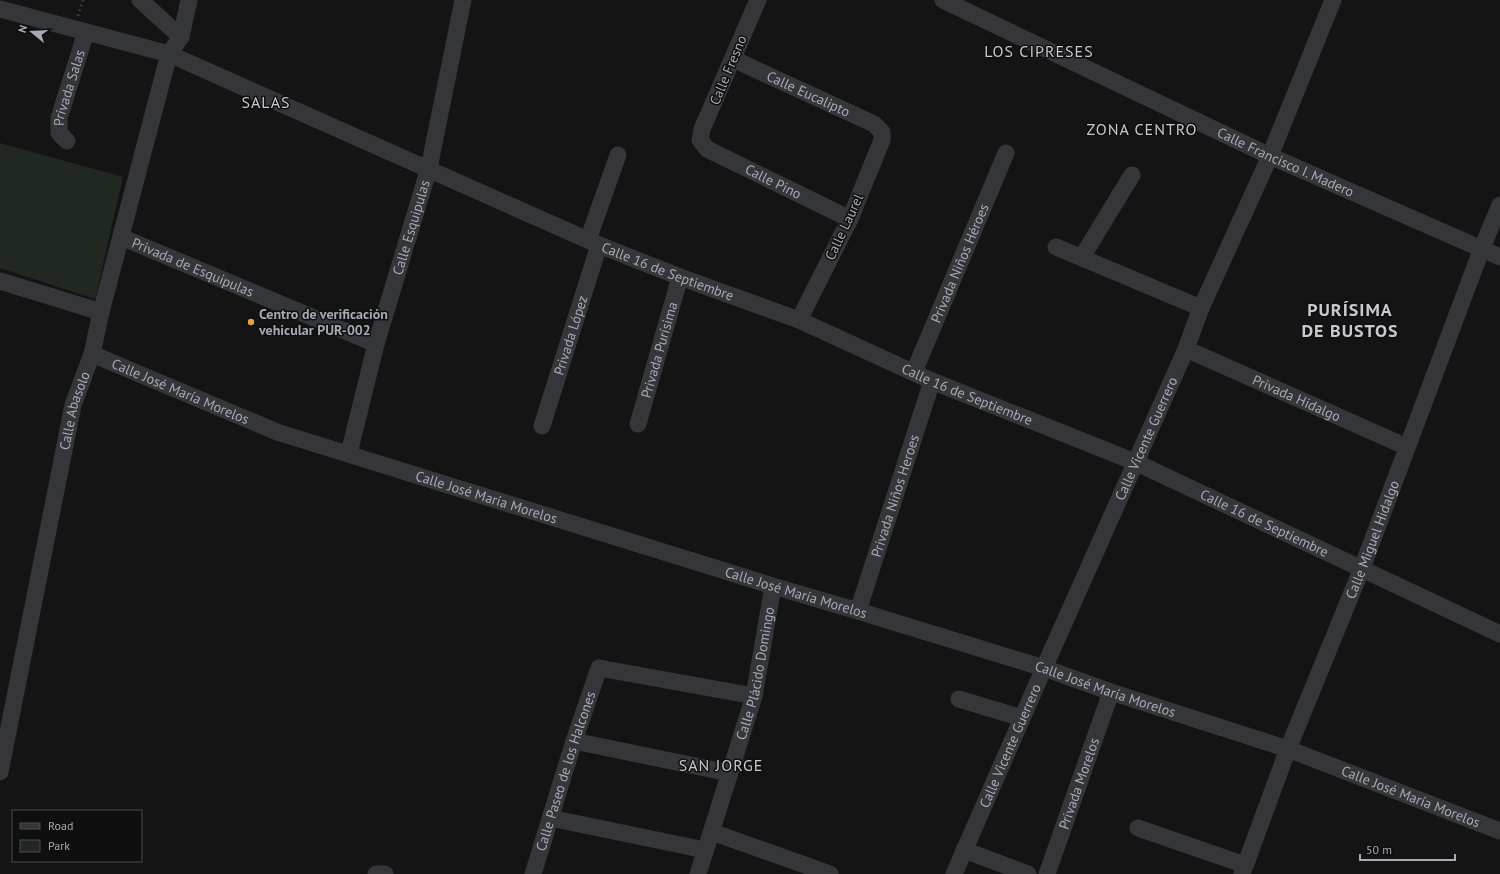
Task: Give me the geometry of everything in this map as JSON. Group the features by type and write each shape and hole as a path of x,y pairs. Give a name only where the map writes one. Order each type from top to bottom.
{"street":[{"path":"140,0 181,37"},
{"path":"8,7 86,32 169,54 181,37 189,0"},
{"name":"Calle Esquipulas","path":"349,453 376,344 429,168 463,0"},
{"name":"Calle Fresno","path":"700,140 702,129 758,0"},
{"name":"Calle Francisco I. Madero","path":"943,0 1270,156 1500,257"},
{"name":"Calle Vicente Guerrero","path":"954,874 1186,349 1201,308 1270,156 1333,0"},
{"name":"Privada Salas","path":"67,141 59,134 59,118 86,32"},
{"name":"Calle 16 de Septiembre","path":"169,54 593,242 799,320 932,381 1135,462 1500,634"},
{"name":"Calle Abasolo","path":"0,772 73,405 92,354 101,312 169,54"},
{"name":"Calle Eucalipto","path":"733,58 874,124 882,132"},
{"name":"Calle Laurel","path":"799,320 850,219 882,140 882,132"},
{"name":"Calle Pino","path":"700,140 707,149 850,219"},
{"name":"Privada Niños Héroes","path":"914,372 1006,153"},
{"name":"Privada López","path":"542,426 618,155"},
{"path":"1082,258 1132,176"},
{"name":"Calle Miguel Hidalgo","path":"1243,869 1288,749 1362,568 1482,248 1500,205"},
{"name":"Privada de Esquipulas","path":"121,237 376,344"},
{"path":"1056,247 1201,308"},
{"name":"Privada Purísima","path":"638,424 680,276"},
{"path":"0,282 101,312"},
{"name":"Privada Hidalgo","path":"1186,349 1407,447"},
{"name":"Calle José María Morelos","path":"92,354 277,432 1044,668 1111,692 1288,749 1500,831"},
{"name":"Privada Niños Heroes","path":"858,610 932,381"},
{"name":"Calle Plácido Domingo","path":"698,874 754,696 774,586"},
{"name":"Calle Paseo de los Halcones","path":"533,874 574,741 599,668 754,696"},
{"name":"Privada Morelos","path":"1046,874 1111,692"},
{"path":"959,699 1022,718"},
{"path":"574,741 729,773"},
{"path":"550,818 705,850"},
{"path":"1138,828 1243,869"},
{"path":"712,832 830,874"},
{"path":"964,850 1028,874"},
{"path":"376,874 385,874"}],"green space":[{"path":"0,143 123,177 95,299 0,268"}],"place":[{"name":"Centro de verificación vehicular PUR-002","path":"251,322"}],"district":[{"name":"LOS CIPRESES","path":"1039,51"},
{"name":"SALAS","path":"266,102"},
{"name":"ZONA CENTRO","path":"1142,129"},
{"name":"PURÍSIMA DE BUSTOS","path":"1350,319"},
{"name":"SAN JORGE","path":"721,765"}]}
